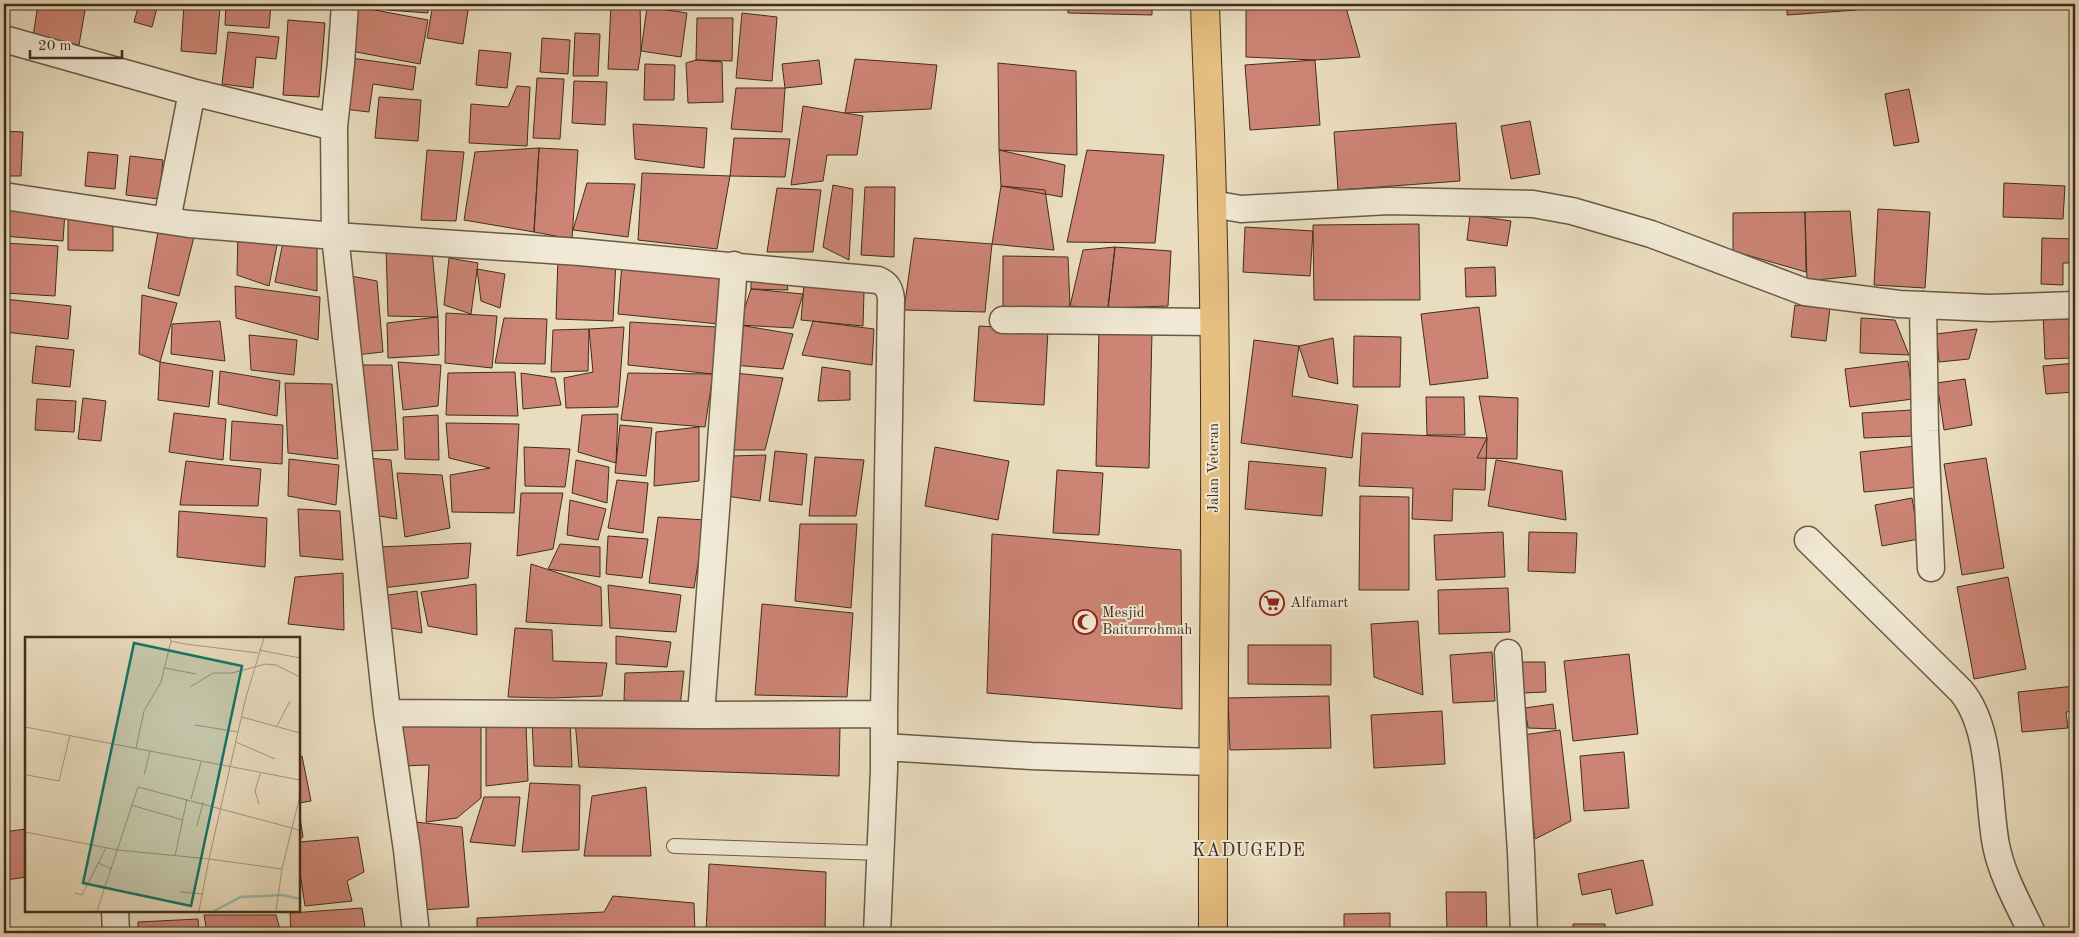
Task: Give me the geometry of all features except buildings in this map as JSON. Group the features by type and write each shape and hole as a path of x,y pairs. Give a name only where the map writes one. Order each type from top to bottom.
{"highway":[{"name":"Jalan Veteran","path":"1205,4 1214,322 1214,658 1212,762 1214,933"}],"street":[{"path":"345,4 342,63 334,127 335,236 387,713 407,850 416,933"},
{"path":"4,39 192,92 334,127"},
{"path":"166,220 192,92"},
{"path":"4,196 198,225 580,252 734,265 878,280 884,283 890,292 884,747 877,933"},
{"path":"1212,204 1241,209 1389,201 1533,204 1572,211 1651,234 1805,292 1899,304 1990,308 2075,305"},
{"path":"701,715 734,265"},
{"path":"1922,305 1931,568"},
{"path":"1003,320 1214,322"},
{"path":"1808,540 1961,692 1972,706 1982,737 1996,845 2001,863 2032,933"},
{"path":"1508,653 1521,843 1524,933"},
{"path":"387,713 884,714"},
{"path":"884,747 1031,756 1212,762"},
{"path":"115,912 116,933"}],"lane":[{"path":"674,846 880,853"}],"place":[{"name":"Alfamart","path":"1272,603"},
{"name":"Mesjid Baiturrohmah","path":"1085,622"}],"district":[{"name":"KADUGEDE","path":"1249,851"}]}
